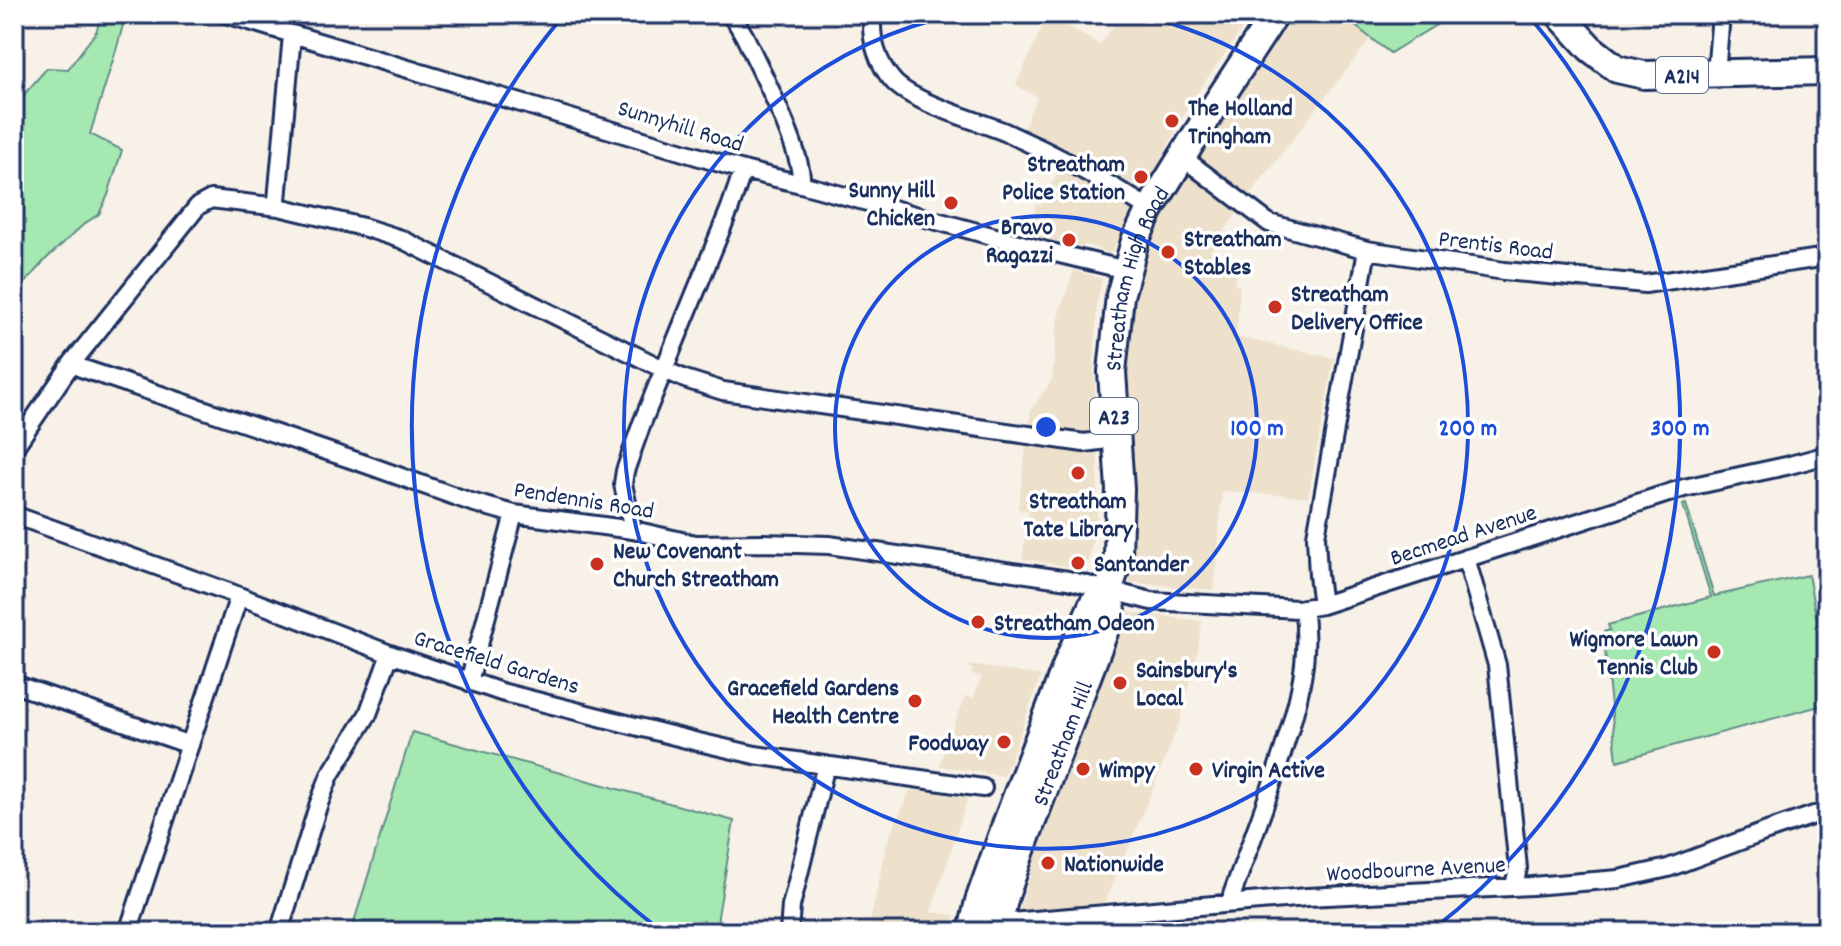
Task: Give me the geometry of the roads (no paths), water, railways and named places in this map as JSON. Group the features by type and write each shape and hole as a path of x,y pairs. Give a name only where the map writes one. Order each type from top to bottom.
{"highway":[{"name":"Streatham High Road","path":"972,932 979,901 1069,659 1093,604 1108,592 1115,570 1120,489 1112,372 1120,296 1135,241 1150,209 1182,157 1275,14"},
{"name":"A214","path":"1559,14 1590,48 1617,69 1644,75 1827,71"},
{"name":"Streatham Hill","path":"997,928 1005,896 1112,611 1108,592"}],"street":[{"name":"Sunnyhill Road","path":"226,14 743,170 1126,270"},
{"path":"729,14 745,37 792,141 801,170 801,184"},
{"path":"873,14 875,46 882,64 895,83 915,97 1006,133 1051,155 1150,209"},
{"path":"1716,74 1721,14"},
{"path":"279,207 277,200 292,35"},
{"name":"Prentis Road","path":"1182,157 1269,223 1367,250 1504,271 1645,284 1827,257"},
{"path":"633,530 623,484 625,471 743,170"},
{"path":"14,448 72,363 198,206 211,199 279,207 401,239 665,370 723,391 1084,443 1115,439"},
{"path":"1322,605 1316,536 1367,250"},
{"name":"Pendennis Road","path":"72,363 105,377 514,514 633,530 695,544 829,545 1068,580 1108,592"},
{"name":"Becmead Avenue","path":"1108,592 1151,601 1213,606 1303,608 1322,605 1684,488 1827,455"},
{"path":"469,682 514,514"},
{"name":"Gracefield Gardens","path":"14,515 469,682 755,755 983,788"},
{"path":"1466,558 1497,665 1518,868 1514,886"},
{"path":"128,932 239,596"},
{"path":"1232,903 1232,895 1297,708 1307,630 1303,608"},
{"path":"279,932 330,775 368,714 390,654"},
{"path":"16,690 190,745"},
{"path":"789,932 791,906 826,765"},
{"name":"Woodbourne Avenue","path":"997,928 1232,903 1600,881 1668,868 1767,831 1827,813"}],"railway":[{"path":"14,146 23,135"}],"place":[{"name":"The Holland Tringham","path":"1172,121"},
{"name":"Streatham Police Station","path":"1141,177"},
{"name":"Sunny Hill Chicken","path":"951,203"},
{"name":"Bravo Ragazzi","path":"1069,240"},
{"name":"Streatham Stables","path":"1168,252"},
{"name":"Streatham Delivery Office","path":"1275,307"},
{"name":"Streatham Tate Library","path":"1078,473"},
{"name":"Santander","path":"1078,563"},
{"name":"New Covenant Church Streatham","path":"597,564"},
{"name":"Streatham Odeon","path":"978,622"},
{"name":"Wigmore Lawn Tennis Club","path":"1714,652"},
{"name":"Sainsbury's Local","path":"1120,683"},
{"name":"Gracefield Gardens Health Centre","path":"915,701"},
{"name":"Foodway","path":"1004,742"},
{"name":"Wimpy","path":"1083,769"},
{"name":"Virgin Active","path":"1196,769"},
{"name":"Nationwide","path":"1048,863"}]}
